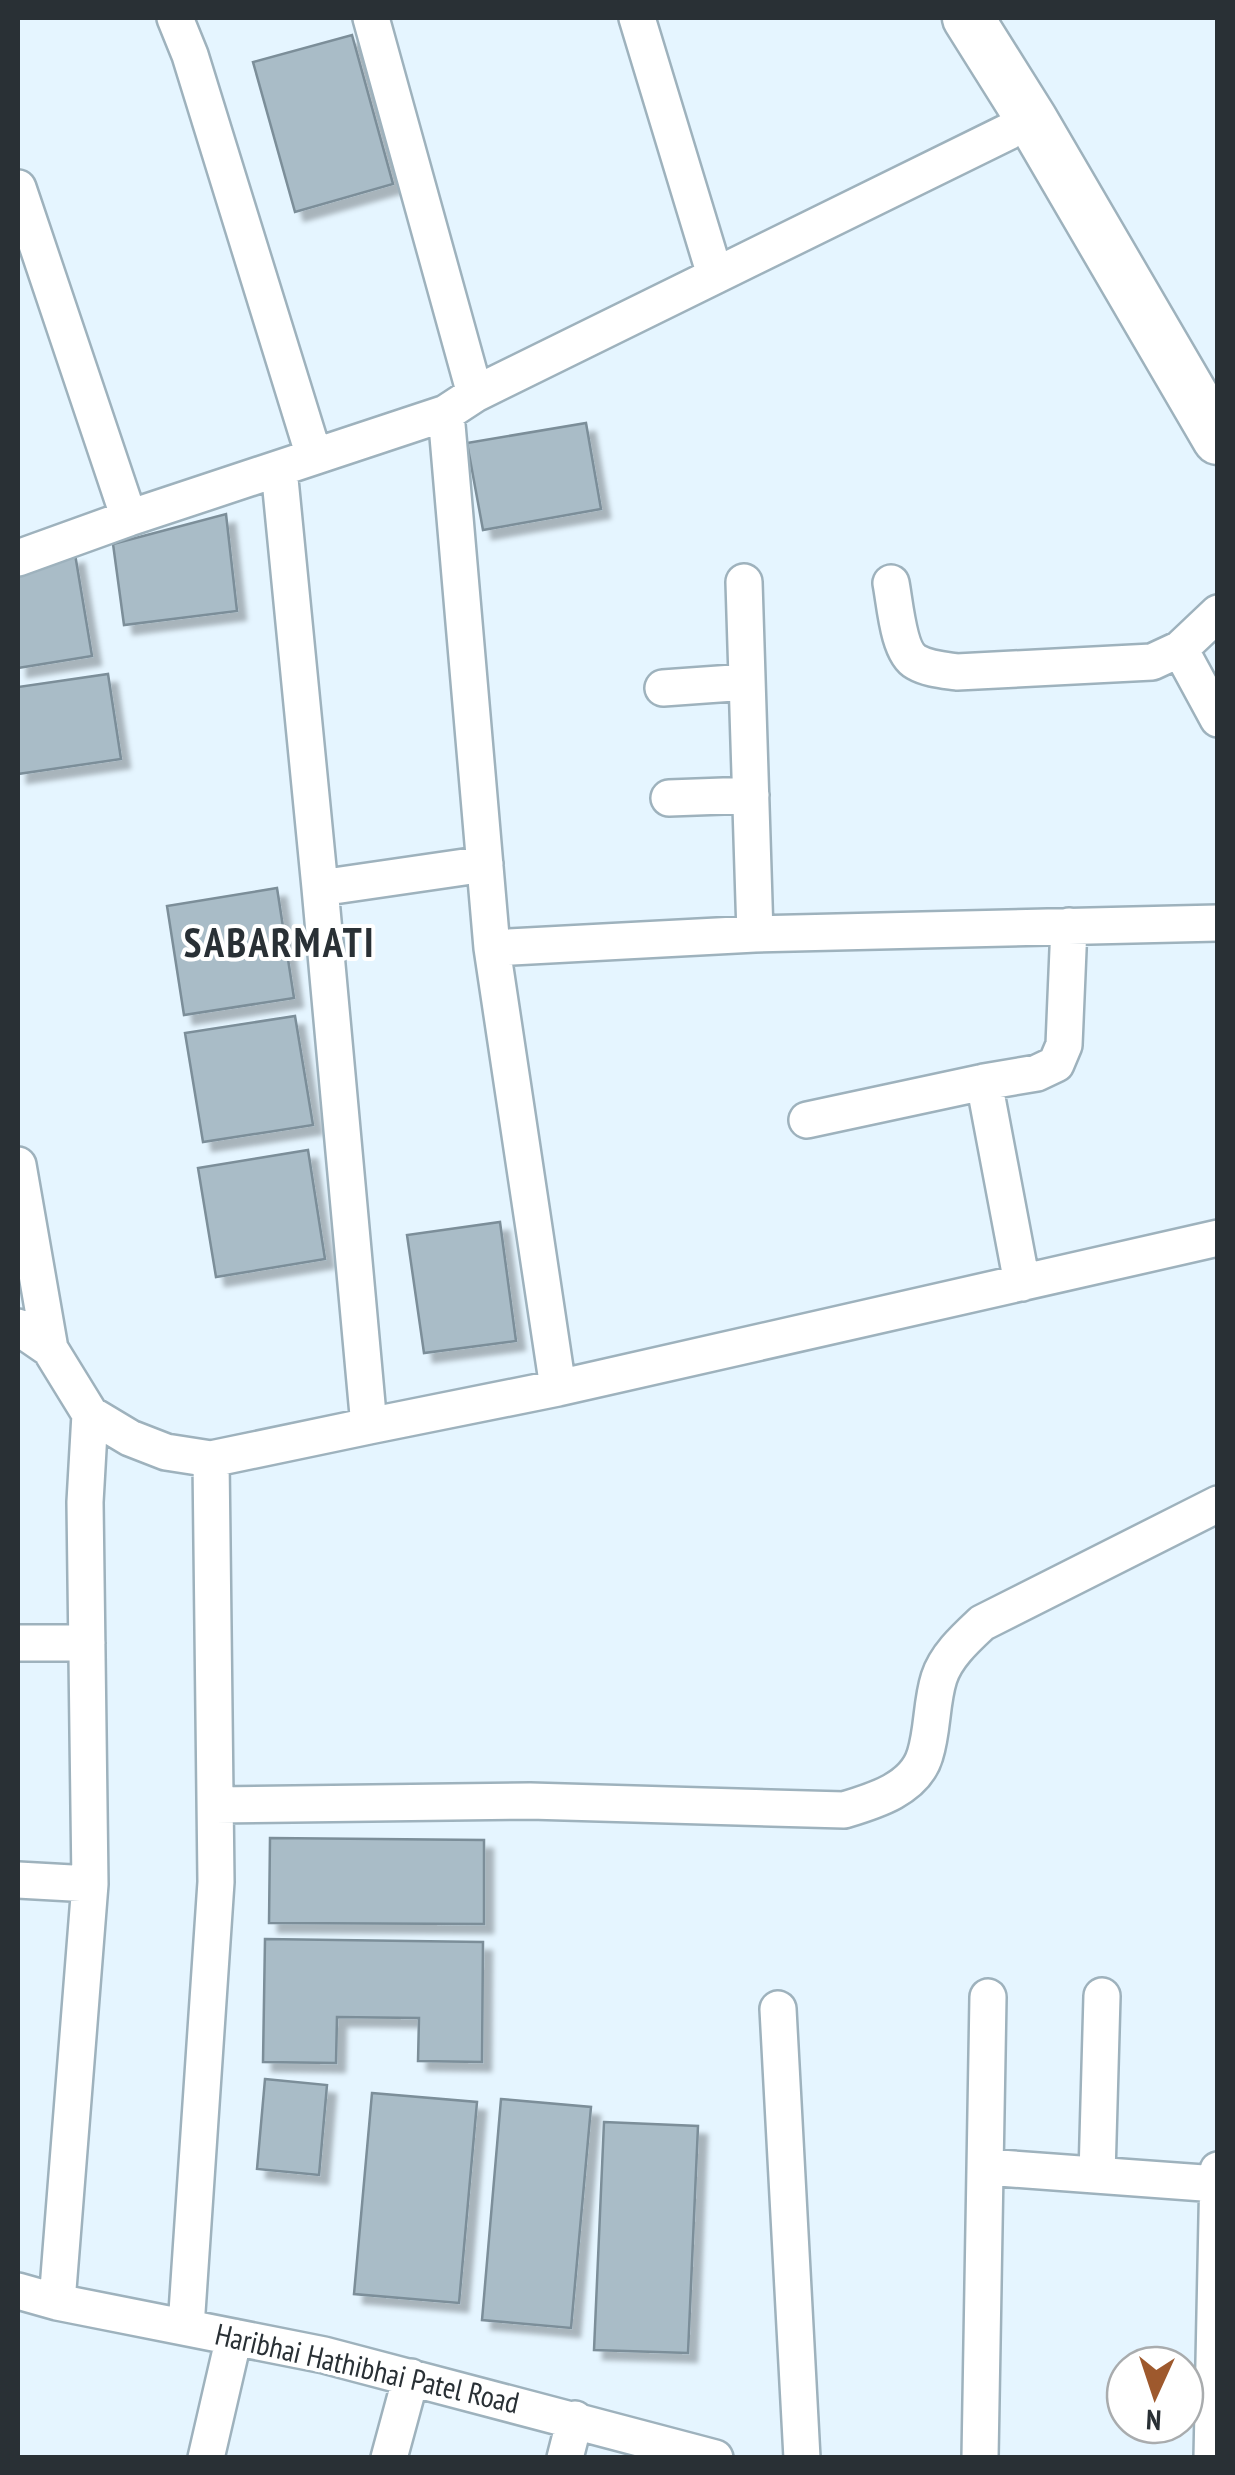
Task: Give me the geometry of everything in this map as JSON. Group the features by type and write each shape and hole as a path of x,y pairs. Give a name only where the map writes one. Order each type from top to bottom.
{"main road":[{"path":"968,18 1218,439"}],"street":[{"path":"176,18 314,456"},
{"path":"371,18 460,403 492,948 558,1388"},
{"path":"637,18 715,276"},
{"path":"18,558 460,403 1032,120"},
{"path":"18,188 129,518"},
{"path":"279,469 369,1426"},
{"path":"744,582 755,934"},
{"path":"891,583 904,651 913,661 957,672 1152,662 1180,650 1218,613"},
{"path":"1180,650 1218,719"},
{"path":"663,688 747,682"},
{"path":"669,798 751,795"},
{"path":"320,888 485,864"},
{"path":"492,948 755,934 1218,923"},
{"path":"808,1120 1037,1073 1056,1064 1064,1045 1069,926"},
{"path":"984,1082 1022,1283"},
{"path":"18,1165 50,1349 90,1414 130,1438 166,1452 211,1460 558,1388 1218,1238"},
{"path":"18,1327 50,1349"},
{"path":"57,2302 90,1884 85,1502 90,1414"},
{"path":"186,2327 216,1882 211,1460"},
{"path":"216,1805 530,1801 844,1810 879,1799 906,1782 924,1759 940,1674 960,1644 982,1623 1218,1504"},
{"path":"18,1644 87,1643"},
{"path":"18,1880 90,1884"},
{"path":"1097,2175 1102,1996"},
{"path":"980,2458 988,1997"},
{"path":"778,2009 802,2458"},
{"path":"986,2167 1217,2184"},
{"path":"1212,2458 1218,2170"},
{"name":"Haribhai Hathibhai Patel Road","path":"18,2291 324,2355 715,2458"},
{"path":"206,2458 234,2337"},
{"path":"389,2458 410,2377"},
{"path":"565,2458 575,2419"}],"building":[{"path":"352,35 393,184 295,212 253,62"},
{"path":"586,423 601,509 483,530 467,443"},
{"path":"226,514 237,611 124,625 113,544"},
{"path":"75,554 92,656 18,668 18,571"},
{"path":"108,674 121,759 18,774 18,687"},
{"path":"277,888 294,998 184,1015 167,906"},
{"path":"295,1016 313,1125 203,1142 185,1033"},
{"path":"308,1150 325,1259 216,1277 198,1168"},
{"path":"500,1222 516,1341 424,1353 407,1235"},
{"path":"270,1838 484,1840 484,1924 269,1923"},
{"path":"265,1939 483,1942 482,2062 418,2061 419,2018 337,2017 336,2063 263,2062"},
{"path":"265,2079 327,2085 319,2175 257,2169"},
{"path":"372,2093 477,2102 459,2303 354,2294"},
{"path":"501,2099 591,2107 571,2328 482,2320"},
{"path":"604,2122 698,2126 688,2353 594,2350"}],"district":[{"name":"SABARMATI","path":"280,943"}]}
